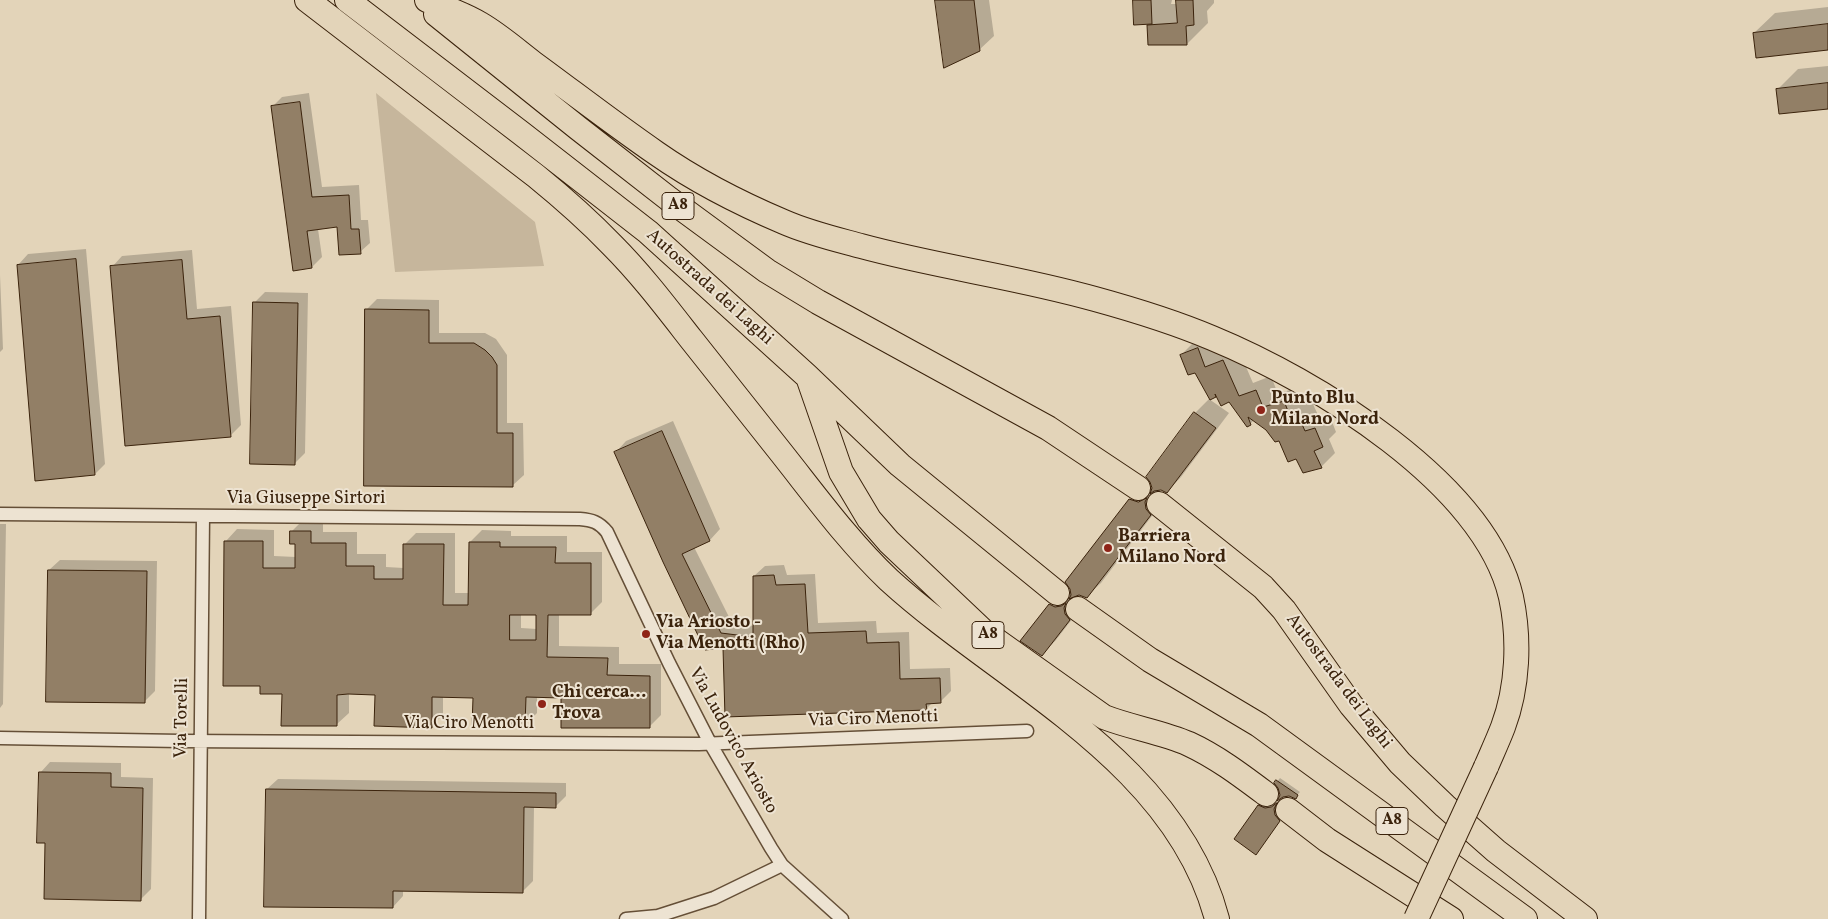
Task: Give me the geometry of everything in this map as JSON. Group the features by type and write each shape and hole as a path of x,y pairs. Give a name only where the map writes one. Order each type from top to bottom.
{"highway":[{"path":"308,0 536,176 569,203 614,246 670,312 812,492 869,560 918,605 1069,720 1105,751 1154,801 1190,851 1205,881 1218,919"},
{"name":"Autostrada dei Laghi","path":"347,0 648,232 807,376 900,465 1057,593"},
{"name":"A8","path":"420,0 616,158 767,271 818,302 1048,428 1138,488"},
{"path":"427,0 480,24 658,155 704,184 763,213 830,238 896,256 1091,297 1154,316 1212,337 1264,361 1324,395 1401,449 1461,505 1492,548 1504,573 1512,599 1517,655 1512,692 1504,724 1416,919"},
{"name":"A8","path":"807,376 840,472 869,519 889,542 967,616 991,637 1104,717 1126,726 1188,744 1225,764 1266,794"},
{"name":"Autostrada dei Laghi","path":"1159,504 1263,587 1284,610 1351,705 1400,763 1496,851 1585,919"},
{"name":"A8","path":"1078,609 1150,660 1258,725 1525,919"},
{"path":"1288,810 1327,840 1451,919"}],"street":[{"name":"Via Giuseppe Sirtori","path":"0,514 580,519 595,522 601,525 607,532"},
{"name":"Via Torelli","path":"199,919 203,516"},
{"name":"Via Ludovico Ariosto","path":"607,532 669,663 710,743 782,865 842,919"},
{"name":"Via Ciro Menotti","path":"0,738 201,741 710,743 1027,731"},
{"path":"626,919 658,916 714,898 782,865"}],"shaded area":[{"path":"376,93 535,222 544,266 395,272"}],"building":[{"path":"935,0 974,0 980,51 944,68"},
{"path":"1133,0 1151,0 1152,24 1134,25"},
{"path":"1176,0 1193,0 1194,25 1186,26 1187,45 1148,45 1147,25 1177,23"},
{"path":"1828,24 1828,50 1756,58 1753,33"},
{"path":"1828,83 1828,109 1779,114 1776,89"},
{"path":"300,102 312,197 349,195 351,229 359,229 361,254 339,255 337,227 307,231 312,268 293,271 271,106"},
{"path":"76,259 95,475 35,481 17,265"},
{"path":"182,260 187,319 220,316 231,437 125,446 110,266"},
{"path":"253,302 298,303 295,465 250,464"},
{"path":"365,309 429,310 429,343 474,343 492,357 497,365 497,433 513,433 513,487 364,486"},
{"name":"Punto Blu Milano Nord","path":"1198,348 1205,367 1223,360 1239,396 1256,390 1263,407 1284,401 1290,416 1297,413 1305,431 1315,428 1323,447 1314,451 1322,468 1303,473 1296,459 1288,462 1279,441 1275,442 1266,430 1248,417 1251,425 1247,427 1229,402 1221,406 1215,394 1216,397 1210,400 1195,373 1188,375 1180,355"},
{"path":"1194,412 1216,428 1167,493 1161,490 1150,494 1152,488 1146,477"},
{"path":"662,431 710,541 682,554 721,633 753,637 753,576 774,575 776,585 805,584 808,633 866,631 867,643 899,642 900,679 940,678 941,703 926,704 927,710 725,717 723,648 705,650 614,452"},
{"path":"1147,498 1145,502 1146,509 1151,515 1087,598 1079,595 1069,599 1071,595 1070,589 1065,582 1129,499 1138,502"},
{"path":"290,531 311,531 311,543 346,543 346,566 374,566 374,579 403,579 403,544 444,544 443,605 468,605 469,542 500,542 500,547 556,547 555,563 591,563 591,615 548,615 547,657 608,658 607,675 650,676 650,728 561,728 561,698 526,697 525,726 472,726 473,698 432,697 432,728 374,726 375,695 348,694 337,695 337,726 281,726 282,694 260,694 260,686 223,686 224,541 263,541 263,568 295,568 295,544 290,544","holes":["510,615 536,615 536,640 510,640"]},
{"path":"48,570 147,571 145,703 46,702"},
{"path":"1066,603 1064,608 1065,614 1070,620 1042,656 1020,641 1049,604 1055,607"},
{"path":"39,772 111,773 111,787 143,788 141,901 44,899 45,843 37,843"},
{"path":"1276,780 1298,795 1296,799 1289,796 1277,801 1280,795 1274,783"},
{"path":"266,789 556,793 556,808 524,807 523,893 393,891 393,908 264,907"},
{"path":"1277,803 1274,809 1275,815 1280,821 1256,855 1234,839 1258,805 1265,808"}],"place":[{"name":"Punto Blu Milano Nord","path":"1261,410"},
{"name":"Barriera Milano Nord","path":"1108,548"},
{"name":"Via Ariosto - Via Menotti (Rho)","path":"646,634"},
{"name":"Chi cerca... Trova","path":"542,704"}]}
